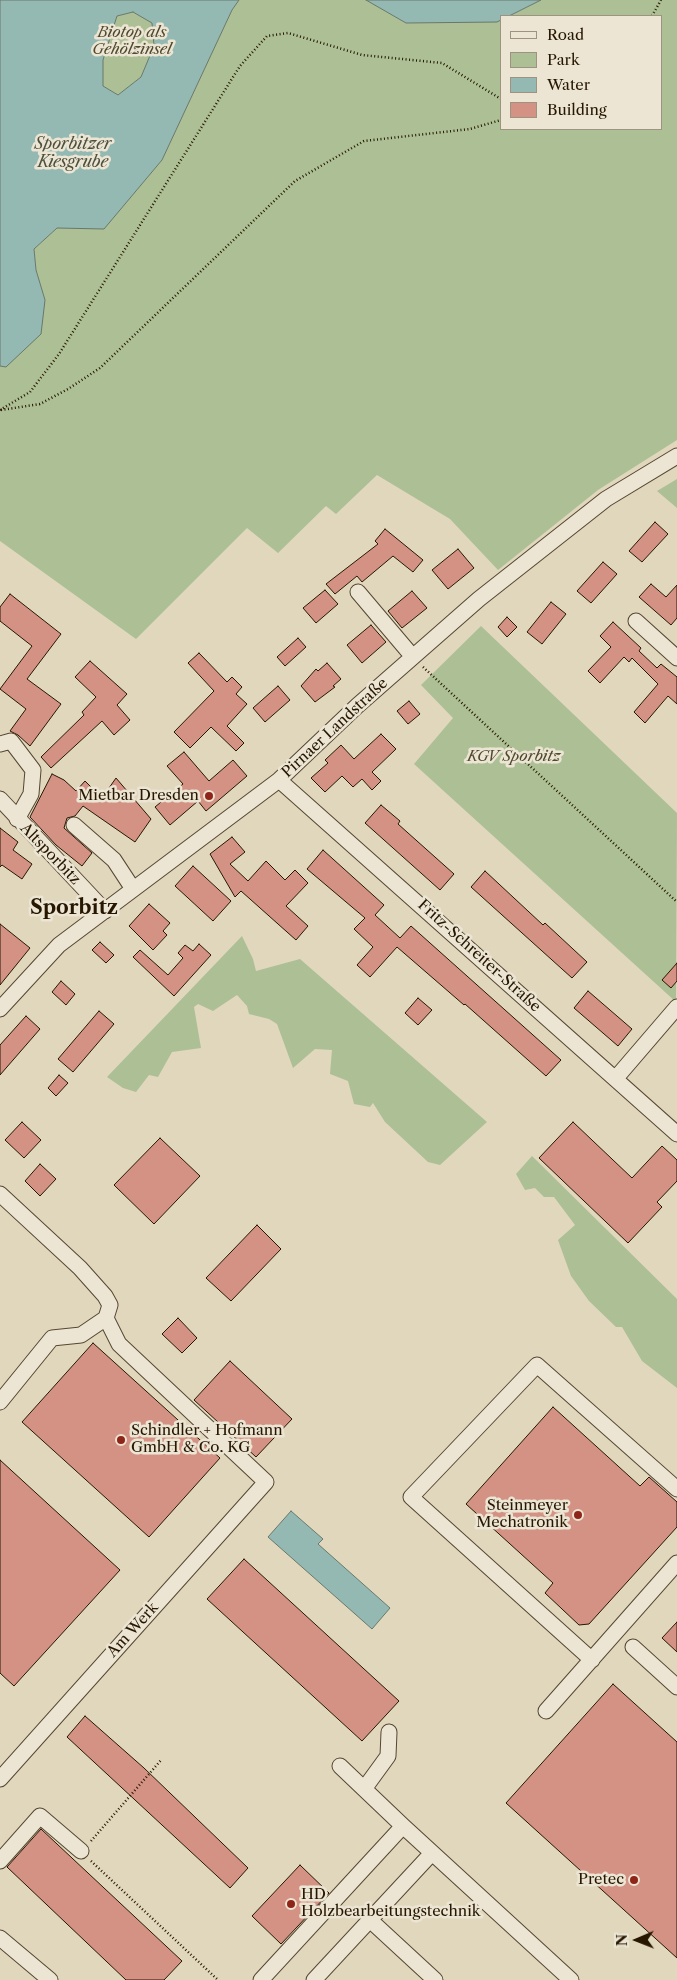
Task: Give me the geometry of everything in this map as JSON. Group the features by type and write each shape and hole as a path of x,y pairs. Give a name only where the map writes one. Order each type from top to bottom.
{"street":[{"name":"Pirnaer Landstraße","path":"0,1009 59,945 279,780 479,599 606,499 677,456"},
{"path":"358,592 413,657"},
{"path":"636,621 677,658"},
{"name":"Altsporbitz","path":"0,744 11,742 32,770 31,794 17,819"},
{"name":"Fritz-Schreiter-Straße","path":"279,780 677,1134"},
{"name":"Altsporbitz","path":"0,799 105,911"},
{"path":"74,825 114,860 133,889"},
{"path":"616,1078 677,1007"},
{"path":"0,1194 80,1268 105,1296 110,1305 106,1318 81,1335 52,1338 0,1402"},
{"name":"Am Werk","path":"0,1779 266,1482 119,1344 106,1318"},
{"path":"592,1660 411,1497 537,1364 677,1489"},
{"path":"546,1711 677,1563"},
{"path":"633,1647 677,1687"},
{"path":"364,1789 388,1756 389,1732"},
{"path":"340,1766 571,1980"},
{"path":"0,1861 40,1816 81,1852"},
{"path":"260,1980 403,1826"},
{"path":"314,1980 432,1853"},
{"path":"370,1920 435,1980"},
{"path":"0,1938 50,1980"}],"path":[{"path":"652,15 660,0"},
{"path":"0,410 30,392 58,354 240,66 267,36 288,32 362,55 442,63 500,98"},
{"path":"0,410 40,404 68,389 100,368 295,180 364,141 470,129 500,120"},
{"path":"413,657 677,902"},
{"path":"162,1759 81,1852 218,1980"}],"green space":[{"path":"239,0 366,0 406,23 500,20 500,130 662,130 662,15 511,15 541,0 677,0 677,440 598,490 498,570 450,519 377,475 336,514 326,506 278,553 247,528 136,639 0,541 0,366 6,367 45,300 36,270 34,249 57,228 104,228 162,160 232,10"},
{"name":"Biotop als Gehölzinsel","path":"133,12 153,23 154,46 141,77 118,95 103,86 103,60 117,16"},
{"path":"677,479 677,508 657,491"},
{"name":"KGV Sporbitz","path":"481,626 677,813 676,1002 414,764 453,718 421,685"},
{"path":"242,936 253,959 256,971 300,959 487,1122 440,1165 428,1162 385,1122 373,1103 370,1107 354,1104 348,1081 330,1074 332,1050 315,1049 293,1068 277,1024 269,1019 249,1014 247,1006 237,995 213,1011 198,1004 194,1007 201,1048 172,1052 158,1077 149,1075 136,1092 123,1088 107,1077"},
{"path":"532,1156 677,1299 677,1388 642,1361 622,1327 616,1327 589,1301 571,1276 558,1240 575,1225 554,1197 544,1197 535,1188 525,1190 516,1174"}],"water":[{"name":"Sporbitzer Kiesgrube","path":"0,0 239,0 232,10 162,160 104,229 57,228 34,249 36,270 45,300 41,334 6,367 0,366","holes":["133,12 152,23 154,46 141,77 118,95 103,86 103,60 117,16"]},
{"path":"366,0 541,0 511,15 500,15 500,20 497,22 406,23"},
{"path":"291,1511 323,1539 318,1544 390,1608 372,1629 268,1537"}],"building":[{"path":"655,522 668,534 642,562 629,551"},
{"path":"385,529 423,560 413,572 393,556 362,582 357,576 335,594 326,584 378,544 375,541"},
{"path":"458,549 474,568 448,589 432,570"},
{"path":"603,562 617,574 591,603 577,591"},
{"path":"651,584 666,597 677,585 677,618 671,625 639,597"},
{"path":"325,590 338,604 316,623 303,608"},
{"path":"412,591 427,608 402,628 388,611"},
{"path":"10,594 61,634 27,679 61,704 30,746 18,735 10,731 26,709 0,689 32,646 0,621 0,607"},
{"path":"551,602 566,614 542,644 527,632"},
{"path":"507,617 517,627 507,637 498,627"},
{"path":"613,622 641,648 639,651 657,668 661,664 677,677 677,704 668,696 645,723 634,712 658,684 632,658 629,662 624,657 600,683 588,671 611,647 600,636"},
{"path":"371,625 386,642 362,663 347,645"},
{"path":"298,638 306,647 285,666 277,657"},
{"path":"199,653 227,682 232,677 242,687 236,694 247,704 227,726 244,743 236,751 211,727 190,748 174,732 214,691 188,663"},
{"path":"90,661 127,694 117,705 130,720 114,735 102,721 51,768 41,757 84,715 82,712 96,697 75,677"},
{"path":"327,663 341,679 333,686 335,687 315,702 301,686 316,669 318,671"},
{"path":"278,686 290,700 265,722 253,708"},
{"path":"409,701 420,714 408,724 397,711"},
{"path":"381,734 396,749 372,772 381,781 372,790 362,779 353,787 342,776 325,792 311,778 328,763 325,760 341,745 354,759"},
{"name":"Mietbar Dresden","path":"184,752 209,781 233,760 247,776 206,811 198,801 170,825 155,807 183,784 167,766"},
{"path":"52,774 64,780 76,791 85,781 102,798 116,778 151,819 135,842 83,806 75,816 67,818 64,828 92,853 82,866 56,845 30,817"},
{"path":"381,805 400,821 398,824 454,874 440,890 365,823"},
{"path":"0,828 18,842 13,850 32,864 22,879 2,865 0,867"},
{"path":"232,837 245,852 230,864 248,881 266,861 285,880 295,870 308,883 286,906 308,926 296,940 241,891 235,897 210,854"},
{"path":"323,850 384,905 375,915 400,938 411,926 561,1060 546,1076 397,947 370,977 357,965 373,947 354,929 365,918 307,869"},
{"path":"193,866 231,901 213,921 175,886"},
{"path":"485,871 543,925 545,923 587,962 572,978 471,887"},
{"path":"149,904 170,923 163,931 167,935 153,950 129,926"},
{"path":"0,924 30,948 0,985"},
{"path":"100,942 114,955 106,963 92,950"},
{"path":"199,944 211,955 174,996 133,957 140,950 168,975 183,958 178,953 185,945 193,951"},
{"path":"677,963 677,981 671,988 662,980"},
{"path":"61,981 75,994 66,1005 52,992"},
{"path":"588,991 632,1029 618,1046 574,1008"},
{"path":"418,998 432,1010 418,1025 405,1013"},
{"path":"99,1011 114,1024 73,1072 58,1059"},
{"path":"26,1016 40,1029 0,1075 0,1045"},
{"path":"59,1075 68,1083 56,1096 48,1088"},
{"path":"22,1122 41,1140 24,1158 5,1140"},
{"path":"573,1122 632,1178 662,1146 677,1160 677,1181 657,1202 662,1207 628,1243 539,1158"},
{"path":"160,1138 200,1176 154,1224 114,1185"},
{"path":"40,1164 56,1179 40,1196 25,1181"},
{"path":"257,1225 281,1249 231,1301 206,1278"},
{"path":"178,1318 197,1338 182,1353 162,1334"},
{"name":"Schindler + Hofmann GmbH & Co. KG","path":"93,1343 220,1458 149,1537 22,1422"},
{"path":"230,1361 292,1419 256,1457 194,1400"},
{"name":"Steinmeyer Mechatronik","path":"553,1407 640,1486 649,1477 677,1502 677,1527 589,1624 579,1625 545,1593 553,1583 466,1504"},
{"path":"0,1460 120,1570 14,1686 0,1673"},
{"path":"244,1559 399,1701 362,1741 207,1599"},
{"path":"677,1622 677,1652 662,1638"},
{"name":"Pretec","path":"613,1684 677,1742 677,1958 506,1803"},
{"path":"85,1716 144,1768 248,1868 230,1888 67,1737"},
{"path":"41,1829 182,1961 164,1980 126,1980 7,1867"},
{"name":"HD Holzbearbeitungstechnik","path":"300,1865 329,1893 281,1944 252,1916"}],"place":[{"name":"Mietbar Dresden","path":"209,796"},
{"name":"Schindler + Hofmann GmbH & Co. KG","path":"121,1440"},
{"name":"Steinmeyer Mechatronik","path":"578,1515"},
{"name":"Pretec","path":"634,1880"},
{"name":"HD Holzbearbeitungstechnik","path":"291,1904"}],"district":[{"name":"Sporbitz","path":"74,908"}]}
